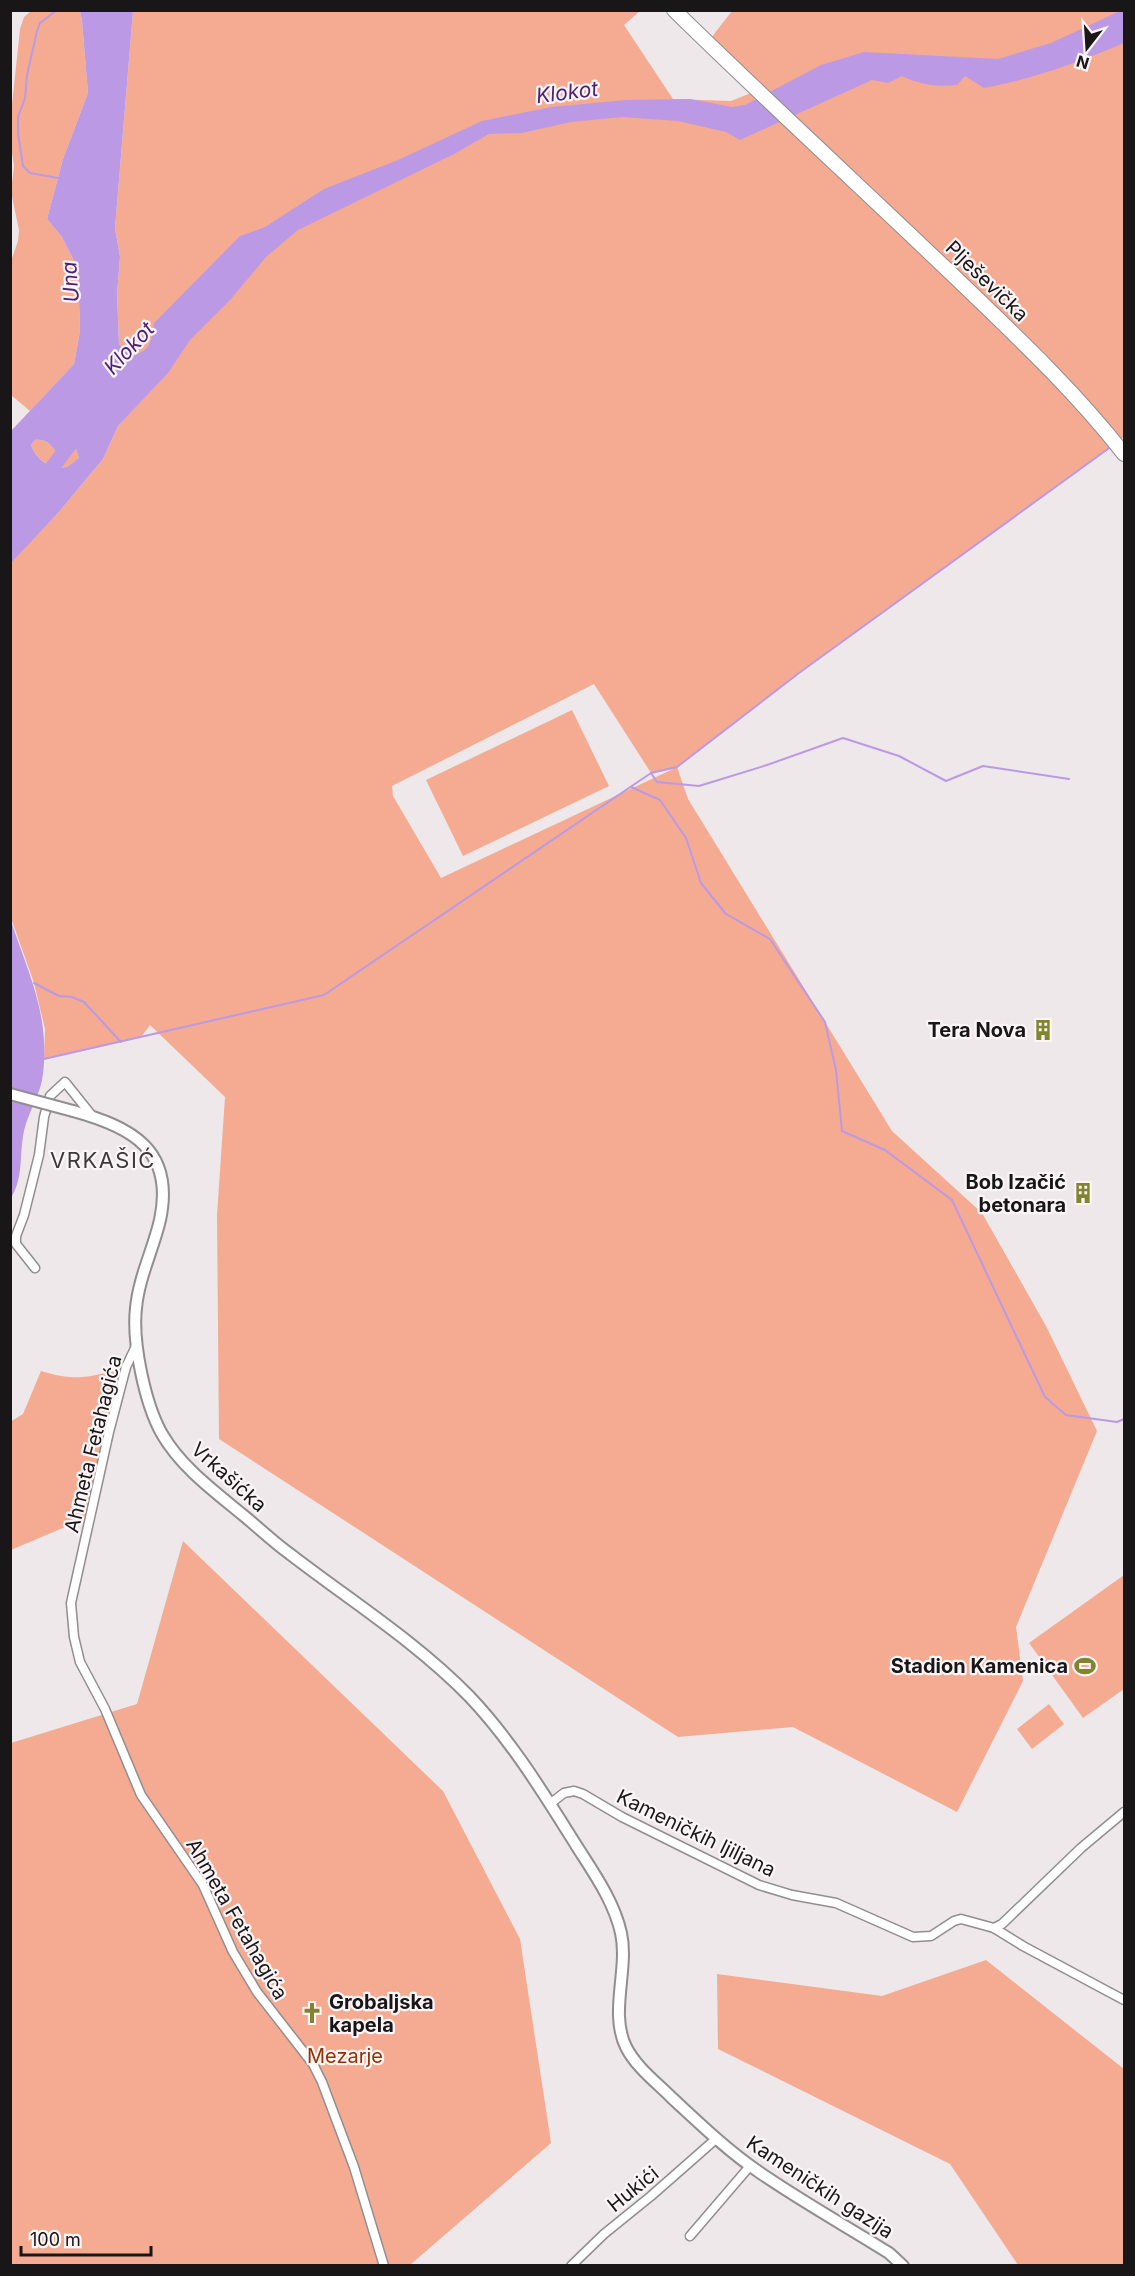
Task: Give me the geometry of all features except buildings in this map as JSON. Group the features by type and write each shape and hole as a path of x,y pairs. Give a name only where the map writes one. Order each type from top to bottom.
{"main road":[{"name":"Plješevička","path":"674,10 756,91 1011,332 1095,417 1125,454"}],"street":[{"path":"35,1268 16,1244 16,1236 24,1215 39,1155 44,1117 50,1096 65,1082 93,1117"},
{"name":"Vrkašićka","path":"10,1094 93,1117 124,1130 144,1142 156,1159 162,1176 160,1217 136,1308 137,1343 153,1415 170,1448 200,1479 287,1552 432,1660 471,1698 551,1803 614,1911 622,1936 620,2020 624,2044 637,2064 717,2138"},
{"name":"Ahmeta Fetahagića","path":"137,1343 126,1367 109,1432 71,1603 74,1637 80,1662 105,1709 141,1795 204,1885 233,1952 257,1992 313,2064 354,2167 384,2265"},
{"name":"Kameničkih ljiljana","path":"551,1803 564,1793 574,1791 583,1794 631,1821 759,1885 792,1895 836,1903 913,1937 931,1936 961,1919 994,1928 1023,1946 1125,2000"},
{"path":"994,1928 1002,1924 1081,1848 1125,1812"},
{"name":"Kameničkih gazija","path":"717,2138 750,2166 889,2253 903,2265"},
{"name":"Hukići","path":"571,2265 717,2138"},
{"path":"690,2236 750,2166"}],"green space":[{"path":"31,11 80,11 88,93 63,159 47,219 62,237 78,269 80,331 74,364 30,411 11,395 11,261 19,230 11,192 14,166 10,123 20,29 24,17"},
{"path":"133,11 640,11 624,25 673,99 731,101 756,91 707,43 732,11 1124,11 1124,437 799,673 677,767 688,799 892,1131 982,1213 1046,1326 1097,1431 1016,1627 1023,1681 957,1812 793,1727 678,1737 219,1439 217,1215 225,1097 150,1025 141,1037 44,1059 45,1029 34,983 11,918 10,563 58,513 103,459 118,426 167,373 139,354 131,355 119,344 117,294 120,257 115,228","holes":["594,684 651,773 673,769 441,878 393,796 392,786"]},
{"path":"35,440 47,442 56,452 66,454 76,449 79,458 61,468 45,463 33,450 31,445"},
{"path":"572,710 609,786 463,856 426,780"},
{"path":"126,1367 91,1516 11,1550 10,1422 23,1414 41,1371 84,1377"},
{"name":"Mezarje","path":"183,1541 443,1791 520,1939 551,2143 410,2265 11,2266 11,1743 137,1704"},
{"name":"Stadion Kamenica","path":"1124,1575 1124,1689 1083,1718 1029,1643"},
{"path":"1049,1704 1064,1724 1032,1749 1017,1729"},
{"path":"986,1960 1124,2069 1124,2265 1018,2265 950,2164 718,2049 717,1974 882,1996"}],"shaded area":[{"path":"80,11 133,11 115,228 120,257 117,294 119,344 131,355 142,352 149,345 154,323 240,236 265,227 324,189 398,160 482,121 551,107 626,100 690,99 732,107 745,105 821,65 864,52 998,59 1051,43 1120,11 1124,11 1124,43 1056,69 984,88 965,76 957,85 950,86 922,83 902,76 888,83 872,80 740,140 726,132 678,121 622,117 571,122 522,133 489,134 454,154 298,230 266,257 231,299 190,340 168,373 118,426 103,459 58,513 11,563 11,431 74,364 80,331 78,269 62,237 47,219 63,159 88,93","holes":["35,440 47,442 63,457 76,449 79,458 66,467 60,468 45,463 33,450 31,445"]},
{"path":"10,918 36,994 44,1052 42,1081 24,1131 20,1174 11,1198"}],"waterway":[{"path":"57,10 40,23 37,31 27,75 25,98 18,117 18,134 23,166 30,173 58,178"},
{"name":"Una","path":"10,524 73,440"},
{"path":"44,1059 324,995 651,773 677,767 799,673 1112,446"},
{"path":"651,773 657,782 699,786 843,738 899,756 946,781 983,766 1069,779"},
{"path":"631,787 660,800 686,838 701,883 726,914 770,939 825,1022 836,1070 842,1131 885,1150 952,1200 1045,1397 1066,1415 1117,1422 1124,1419"},
{"path":"34,983 59,996 72,997 84,1002 121,1042"}],"place":[{"name":"Tera Nova","path":"1043,1030"},
{"name":"Bob Izačić betonara","path":"1083,1193"},
{"name":"Stadion Kamenica","path":"1085,1666"},
{"name":"Grobaljska kapela","path":"312,2013"}],"district":[{"name":"VRKAŠIĆ","path":"103,1160"}],"water label":[{"name":"Klokot","path":"567,92"},
{"name":"Klokot","path":"129,348"}]}
